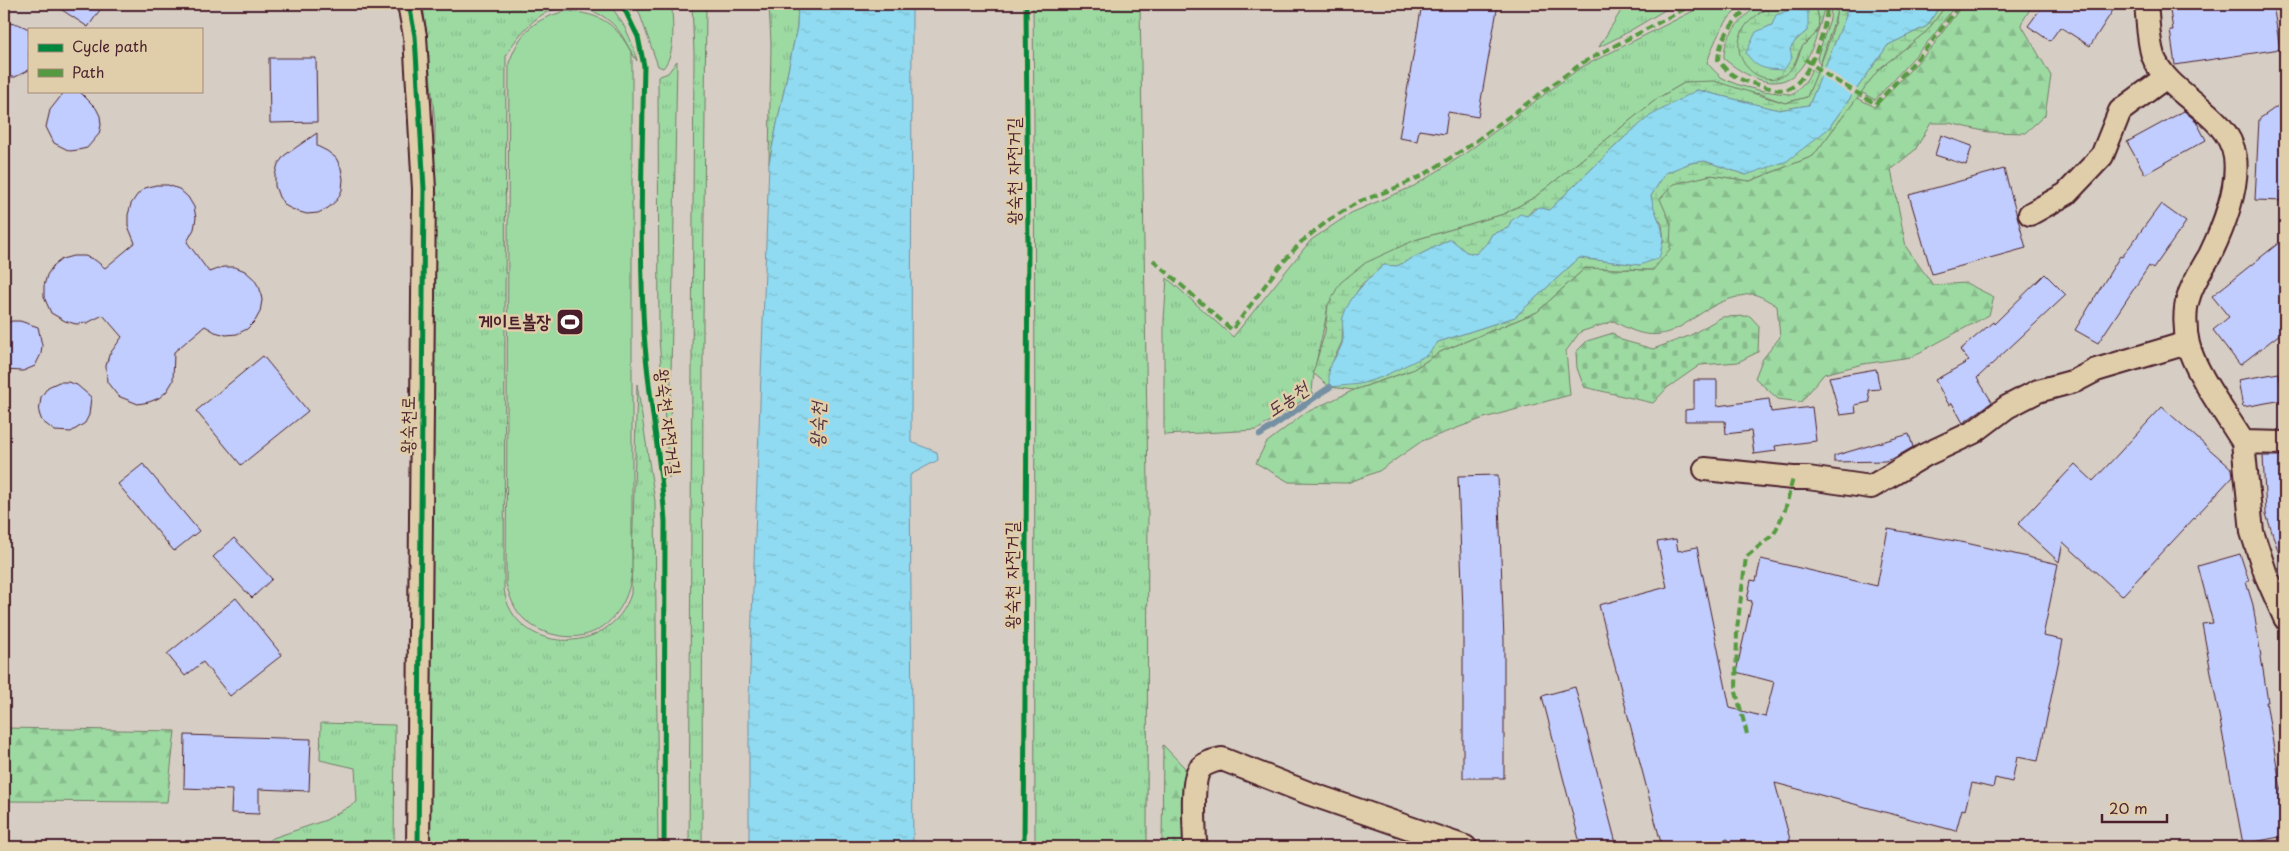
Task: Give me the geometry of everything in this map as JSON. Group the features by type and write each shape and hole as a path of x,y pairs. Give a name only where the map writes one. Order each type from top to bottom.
{"street":[{"name":"왕숙천로","path":"409,4 415,36 424,189 418,847"},
{"path":"2146,4 2154,57 2166,77 2203,108 2229,137 2235,156 2236,176 2224,221 2187,300 2187,343 2193,361 2244,442 2252,532 2266,575 2285,618"},
{"path":"2030,214 2066,194 2102,156 2120,111 2166,77"},
{"path":"1705,468 1808,478 1871,487 1925,456 1974,432 2006,407 2038,391 2074,381 2096,370 2187,343"},
{"path":"2244,442 2285,443"},
{"path":"1194,847 1195,784 1198,770 1209,762 1222,759 1308,793 1465,847"}],"green space":[{"path":"423,4 609,4 619,17 635,53 637,61 617,29 602,16 578,8 561,8 545,13 533,21 522,32 506,56 504,589 511,611 524,626 542,636 563,640 584,638 603,630 620,615 631,594 637,384 655,501 658,847 429,847 435,123"},
{"path":"633,4 672,4 672,46 663,68 658,66 639,12"},
{"path":"692,4 706,4 702,847 689,847 694,53"},
{"path":"769,4 798,4 797,27 769,163 771,43"},
{"path":"1033,4 1140,4 1148,483 1147,847 1035,847"},
{"path":"1625,4 1675,4 1599,47"},
{"path":"1707,4 1744,4 1725,23 1713,46 1707,63 1717,74 1728,81 1747,87 1767,92 1794,94 1807,79 1812,69 1817,73 1807,97 1785,103 1760,94 1686,82 1658,98 1535,197 1504,214 1415,240 1328,305 1314,372 1312,394 1257,430 1164,435 1164,319 1167,278 1233,337 1311,240 1351,213 1414,186 1463,155 1580,68"},
{"path":"1759,4 1775,4 1759,13 1740,56 1773,78 1795,65 1802,47 1816,33 1819,18 1815,4 1822,4 1824,8 1811,50 1803,65 1792,76 1780,81 1764,81 1746,74 1724,59 1730,35 1740,21"},
{"path":"1775,4 1815,4 1819,22 1818,30 1802,47 1790,70 1777,78 1766,78 1748,68 1739,48 1740,36 1747,24 1757,15","holes":["1772,25 1808,30 1789,49 1792,58 1757,32"]},
{"path":"1831,4 1838,4 1820,65 1817,58 1830,19"},
{"path":"1838,4 1846,4 1846,16 1809,105 1779,110 1697,90 1626,136 1549,210 1534,208 1527,216 1511,221 1508,228 1492,234 1487,243 1476,254 1466,252 1451,239 1397,266 1384,265 1362,284 1351,301 1343,318 1342,342 1328,371 1427,355 1438,342 1515,317 1579,258 1640,265 1664,241 1662,224 1654,212 1651,196 1665,173 1690,163 1705,161 1746,175 1828,129 1888,45 1927,26 1941,4 1947,4 1927,31 1879,69 1813,156 1750,181 1711,175 1674,184 1660,199 1671,224 1670,249 1653,270 1585,268 1537,312 1442,351 1412,370 1354,390 1330,387 1313,373 1325,332 1328,305 1340,283 1365,263 1415,240 1504,214 1535,197 1658,98 1686,82 1714,81 1785,103 1807,97 1830,40"},
{"path":"1947,4 1956,4 1934,35 1875,100 1861,92 1879,69 1927,31"},
{"path":"1963,4 2033,4 2021,24 2051,76 2045,115 2025,133 1988,132 1949,123 1931,123 1915,150 1891,169 1906,247 1933,285 1966,283 1994,297 1989,315 1911,357 1863,364 1824,374 1801,402 1778,399 1755,378 1762,360 1780,337 1777,306 1765,299 1752,294 1737,297 1720,303 1666,333 1651,335 1634,331 1614,321 1580,332 1566,351 1570,395 1484,418 1422,441 1379,471 1347,483 1289,482 1256,463 1266,443 1305,413 1354,390 1412,370 1442,351 1537,312 1585,268 1653,270 1671,224 1659,199 1674,183 1711,175 1750,181 1813,156 1857,98 1875,107 1932,47"},
{"name":"게이트볼장","path":"567,11 579,12 606,22 620,35 632,54 632,567 626,597 619,610 599,629 572,637 548,633 528,623 515,608 506,584 509,63 518,42 530,28 537,22"},
{"path":"677,61 669,478 659,337 658,77 668,73"},
{"path":"1750,316 1759,326 1758,352 1738,362 1700,365 1667,388 1653,403 1584,387 1577,368 1576,352 1587,341 1613,333 1621,340 1653,349 1689,336 1722,317"},
{"path":"321,723 395,725 394,847 270,847 270,839 326,820 357,802 355,768 320,760"},
{"path":"4,728 175,731 167,802 4,801"},
{"path":"1163,745 1185,768 1184,847 1162,847"}],"water":[{"name":"왕숙천","path":"798,4 912,4 911,442 937,452 938,460 910,475 913,847 749,847 749,696 769,163 797,27"},
{"path":"1846,4 1941,4 1927,26 1888,45 1828,129 1787,161 1746,175 1705,161 1690,163 1665,173 1651,196 1661,226 1663,239 1659,258 1640,265 1579,258 1515,317 1438,342 1427,355 1382,377 1360,384 1330,387 1329,372 1342,344 1343,317 1346,309 1360,288 1384,265 1397,266 1451,239 1466,252 1476,254 1487,243 1492,234 1508,228 1511,221 1520,214 1527,216 1538,207 1549,210 1626,136 1650,116 1697,90 1779,110 1809,105 1846,16"},
{"path":"1789,10 1808,11 1808,30 1796,40 1790,49 1792,58 1784,70 1758,65 1746,53 1756,32 1772,25 1776,15"}],"pier":[{"path":"1822,66 1858,90 1853,96 1819,75"}],"building":[{"path":"53,4 104,4 88,27"},
{"path":"1422,4 1498,4 1478,117 1448,112 1445,134 1419,130 1417,141 1399,138"},
{"path":"2044,4 2117,4 2090,46 2060,27 2050,41 2028,26"},
{"path":"2169,4 2273,4 2280,49 2175,65 2170,30 2173,30"},
{"path":"4,23 18,24 28,29 28,70 15,77 4,77"},
{"path":"269,58 316,58 317,122 270,123"},
{"path":"64,92 80,92 96,108 100,116 99,134 87,148 70,151 54,143 46,127 50,110"},
{"path":"2285,101 2285,201 2255,200 2259,119"},
{"path":"2184,111 2196,121 2206,140 2145,174 2127,142"},
{"path":"317,133 317,146 336,158 341,168 342,190 337,200 328,208 318,213 307,214 286,206 279,197 275,186 275,175 278,164 285,155"},
{"path":"1941,135 1972,146 1966,165 1935,155"},
{"path":"2004,169 2026,248 1932,274 1909,195"},
{"path":"156,185 168,185 179,189 188,197 194,207 196,218 194,229 187,242 209,272 223,267 235,267 245,271 254,279 260,289 262,300 260,312 247,329 237,334 226,335 215,332 205,326 174,352 173,381 167,391 159,398 138,404 118,396 107,382 106,366 109,355 122,337 103,315 87,323 76,324 65,321 51,313 44,297 44,286 47,275 53,266 62,259 73,256 85,256 95,260 105,268 135,243 128,226 131,204 145,188"},
{"path":"2161,204 2186,222 2153,269 2149,266 2098,343 2075,330 2120,256 2122,257"},
{"path":"2285,238 2285,330 2240,365 2213,330 2229,317 2212,296"},
{"path":"2045,274 2066,295 1977,378 1992,402 1963,423 1952,403 1949,405 1935,380 1969,361 1960,350 1993,322 1994,324"},
{"path":"20,321 38,327 42,345 41,354 35,366 23,371 4,370 4,324"},
{"path":"263,356 308,411 241,465 196,411"},
{"path":"1876,369 1880,389 1868,390 1870,402 1855,405 1856,413 1840,415 1829,377"},
{"path":"2279,373 2283,400 2243,407 2238,380"},
{"path":"1694,380 1717,380 1717,406 1769,399 1771,412 1812,407 1816,441 1775,446 1776,451 1754,454 1751,431 1726,434 1725,421 1685,421 1685,410 1694,409"},
{"path":"59,382 77,385 91,397 89,415 85,423 71,432 55,431 42,421 39,413 41,397 48,387"},
{"path":"2162,407 2232,469 2233,476 2122,596 2063,542 2059,562 2018,524 2075,464 2093,481"},
{"path":"1909,434 1913,447 1894,458 1885,461 1834,462 1834,456"},
{"path":"2263,456 2285,456 2285,562 2282,563 2266,514"},
{"path":"143,464 199,531 174,551 118,484"},
{"path":"1498,475 1504,641 1504,778 1463,778 1463,611 1458,476"},
{"path":"1888,529 1966,543 2058,564 2043,636 2063,640 2038,761 2017,757 2012,782 1995,778 1993,788 1972,783 1965,810 1962,809 1956,831 1775,783 1792,847 1730,847 1728,839 1696,847 1662,847 1599,605 1667,587 1657,542 1676,539 1678,551 1697,547 1730,708 1765,717 1774,682 1736,672 1752,601 1747,600 1751,580 1756,581 1761,559 1877,586"},
{"path":"234,538 272,579 252,598 213,557"},
{"path":"2240,554 2249,581 2246,582 2253,605 2268,702 2266,702 2285,813 2285,836 2243,844 2202,624 2213,623 2198,566"},
{"path":"236,598 282,655 230,696 203,662 185,676 167,654"},
{"path":"1575,687 1617,847 1581,847 1542,696"},
{"path":"185,735 311,739 309,791 259,789 259,814 231,813 232,790 184,788"}],"waterway":[{"name":"도농천","path":"1260,435 1330,387"}],"marked path":[{"path":"1153,260 1232,330 1278,268 1301,242 1329,220 1358,202 1422,176 1469,146 1582,63 1694,4"},
{"path":"1751,4 1729,29 1719,51 1718,60 1731,74 1740,79 1780,90 1792,87 1806,72 1821,37 1827,4"},
{"path":"1805,59 1828,76 1876,104 1931,43 1960,4"},
{"path":"1747,734 1736,692 1737,629 1746,557 1774,534 1785,510 1793,478"}],"cycle path":[{"path":"409,4 415,36 424,189 418,847"},
{"name":"왕숙천 자전거길","path":"622,4 638,37 644,66 641,233 642,299 648,380 661,474 665,521 664,847"},
{"name":"왕숙천 자전거길","path":"1024,847 1028,248 1026,4"}],"place":[{"name":"게이트볼장","path":"570,322"}]}
